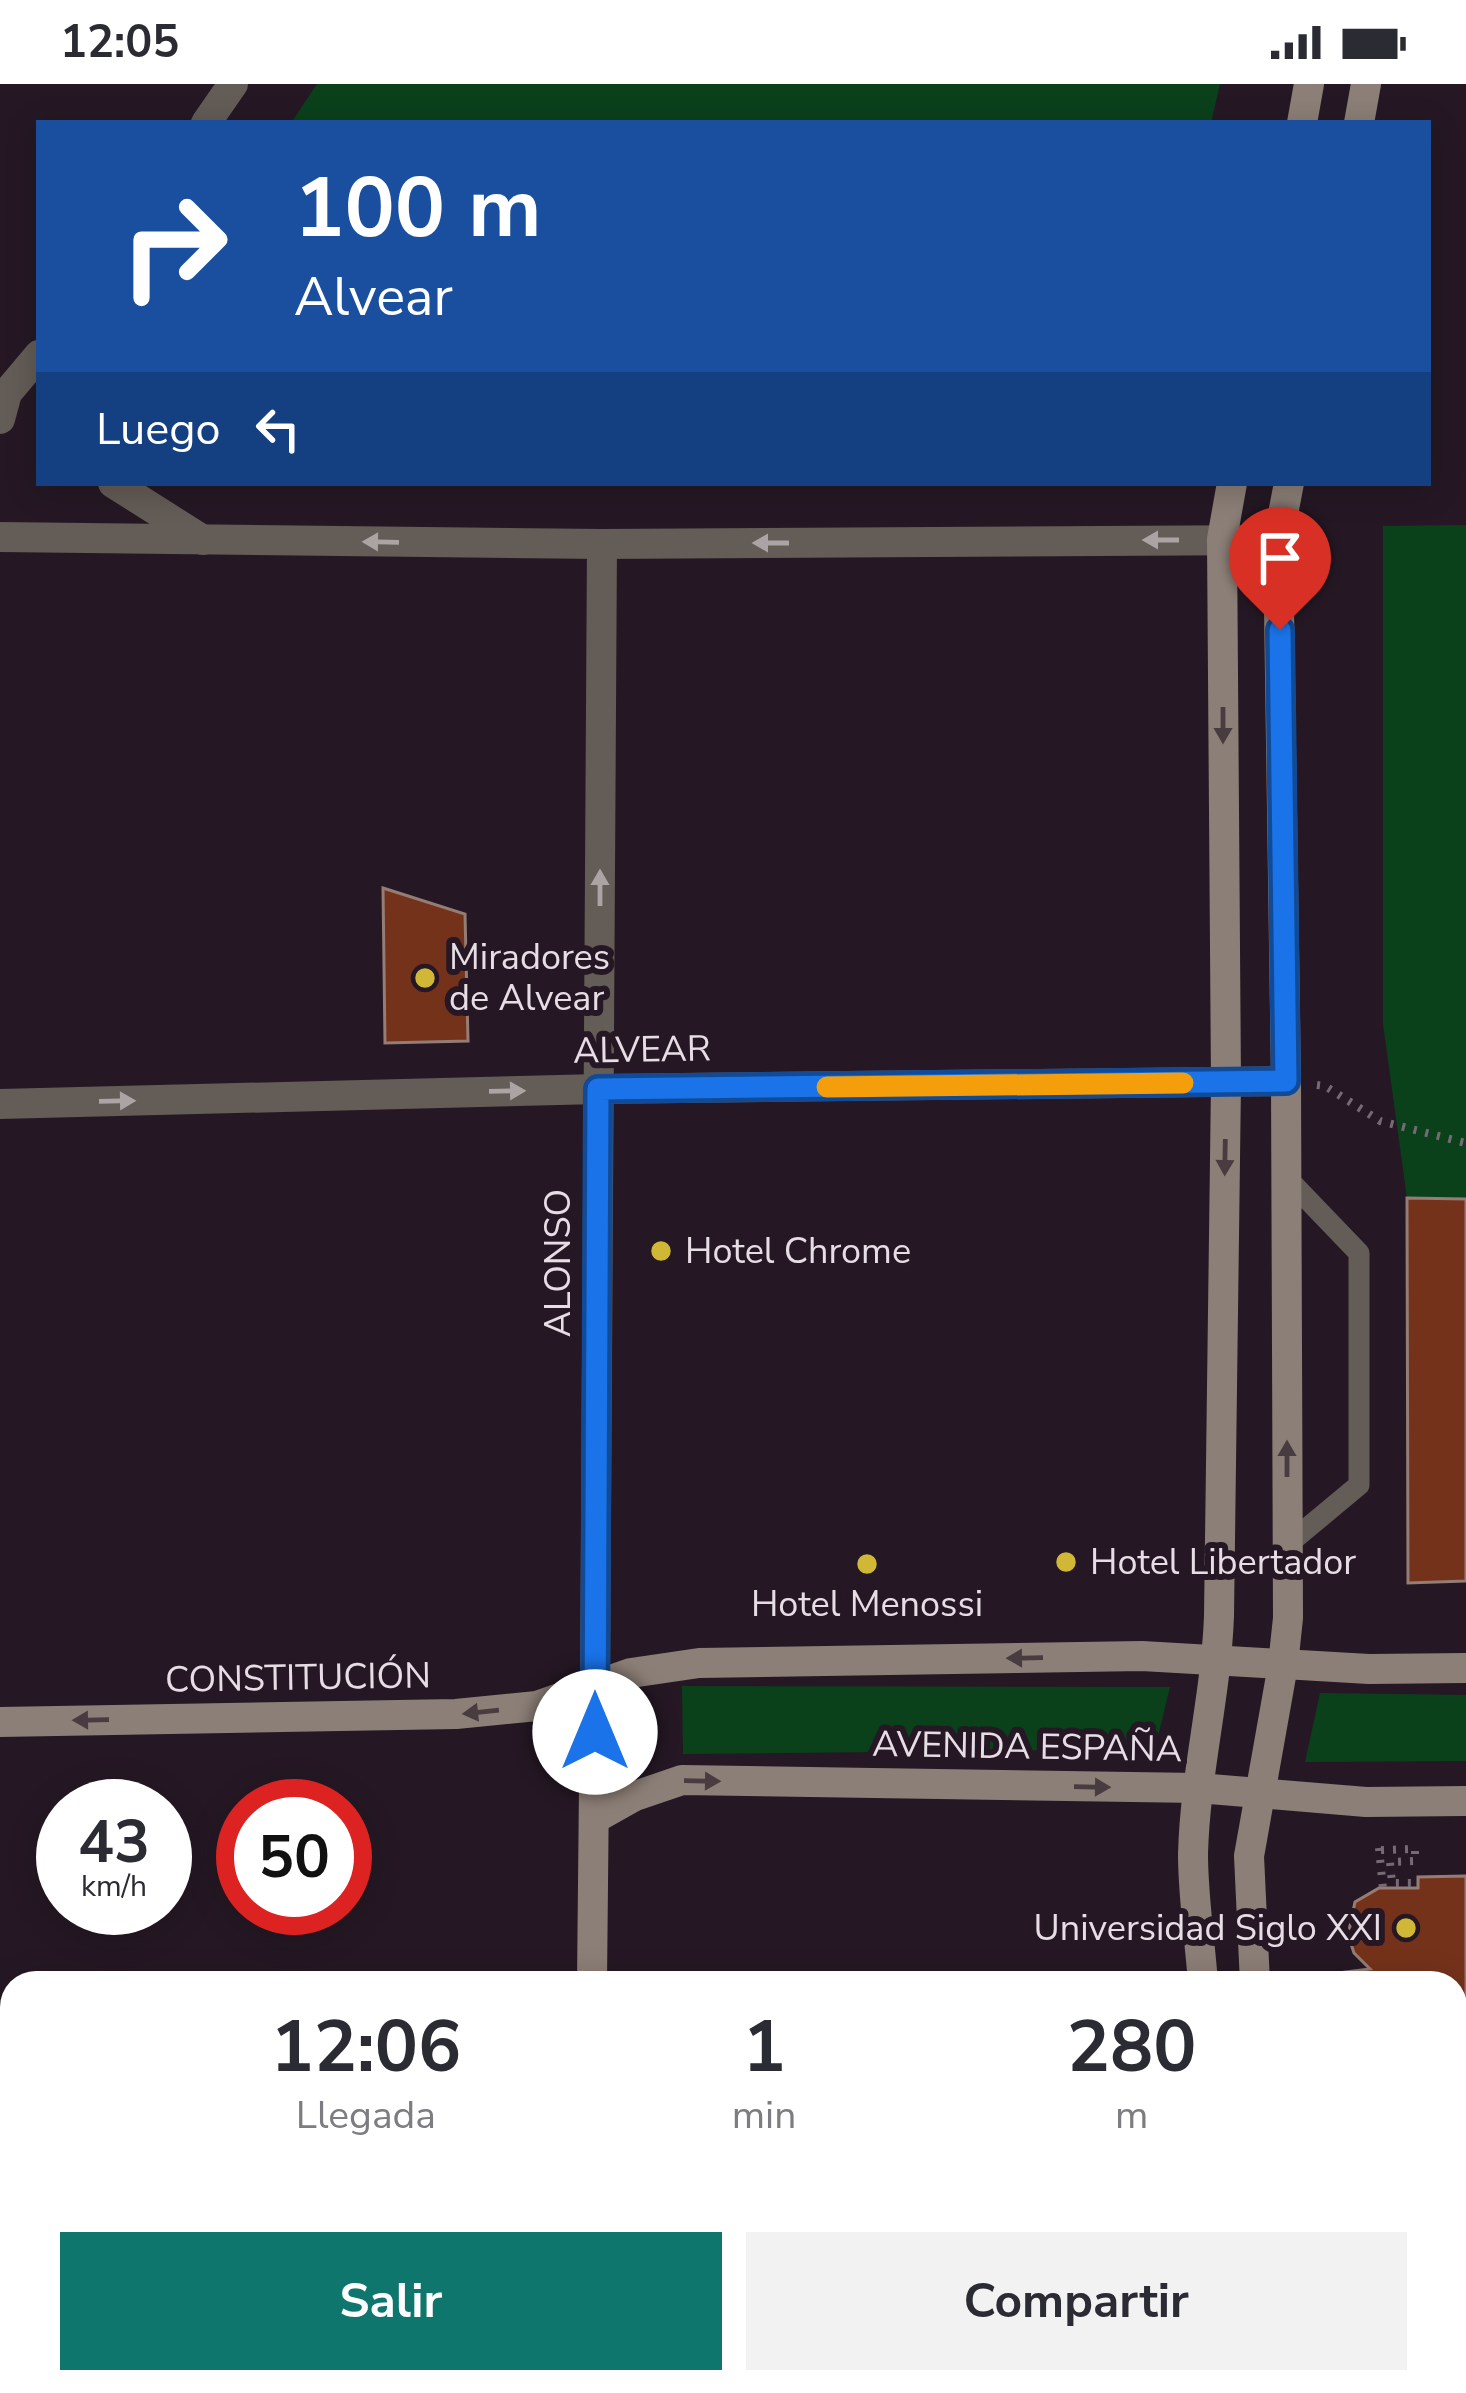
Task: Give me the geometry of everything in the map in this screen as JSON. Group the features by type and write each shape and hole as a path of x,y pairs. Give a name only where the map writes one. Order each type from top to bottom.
{"main road":[{"path":"1302,120 1309,84"},
{"path":"1360,120 1366,84"},
{"path":"1202,1971 1193,1856 1198,1788 1218,1662 1226,1083 1222,539 1231,486"},
{"path":"1254,1971 1249,1856 1283,1665 1287,1545 1278,540 1288,486"},
{"path":"595,1688 631,1673 699,1663 1142,1656 1283,1665 1466,1668"},
{"name":"CONSTITUCIÓN","path":"0,1721 456,1714 537,1706 595,1688"},
{"name":"ALONSO","path":"592,1971 595,1688"},
{"name":"AVENIDA ESPAÑA","path":"594,1819 634,1796 682,1780 1198,1788 1366,1802 1466,1802"}],"street":[{"path":"208,120 233,84"},
{"path":"0,419 8,393 36,359"},
{"path":"118,486 203,540"},
{"path":"0,537 602,544 1278,540"},
{"name":"ALONSO","path":"595,1688 602,544"},
{"name":"ALVEAR","path":"0,1104 598,1089 1286,1081"}],"lane":[{"path":"1286,1177 1359,1252 1359,1485 1287,1545"}],"path":[{"path":"1286,1081 1325,1086 1380,1121 1466,1143"},
{"path":"1367,1833 1381,1850 1383,1888"},
{"path":"1381,1850 1414,1849 1415,1861 1390,1862 1392,1883 1418,1883"}],"green space":[{"path":"317,84 1220,84 1212,120 293,120"},
{"path":"1466,525 1466,1199 1407,1198 1383,1024 1383,526"},
{"path":"682,1686 1170,1687 1155,1749 683,1754"},
{"path":"1320,1693 1466,1695 1466,1761 1305,1762"}],"building":[{"name":"Miradores de Alvear","path":"383,888 465,914 468,1041 385,1043"},
{"path":"1407,1198 1466,1199 1466,1581 1408,1583"},
{"path":"1466,1876 1466,1971 1353,1971 1370,1969 1354,1953 1348,1935 1355,1902 1379,1888 1418,1888 1418,1877"}],"slow traffic":[{"path":"827,1087 1183,1083"}],"place":[{"name":"Miradores de Alvear","path":"425,978"},
{"name":"Hotel Chrome","path":"661,1251"},
{"name":"Hotel Libertador","path":"1066,1562"},
{"name":"Hotel Menossi","path":"867,1564"},
{"name":"Universidad Siglo XXI","path":"1406,1928"}],"route":[{"path":"595,1732 598,1089 1286,1081 1280,630"}]}
